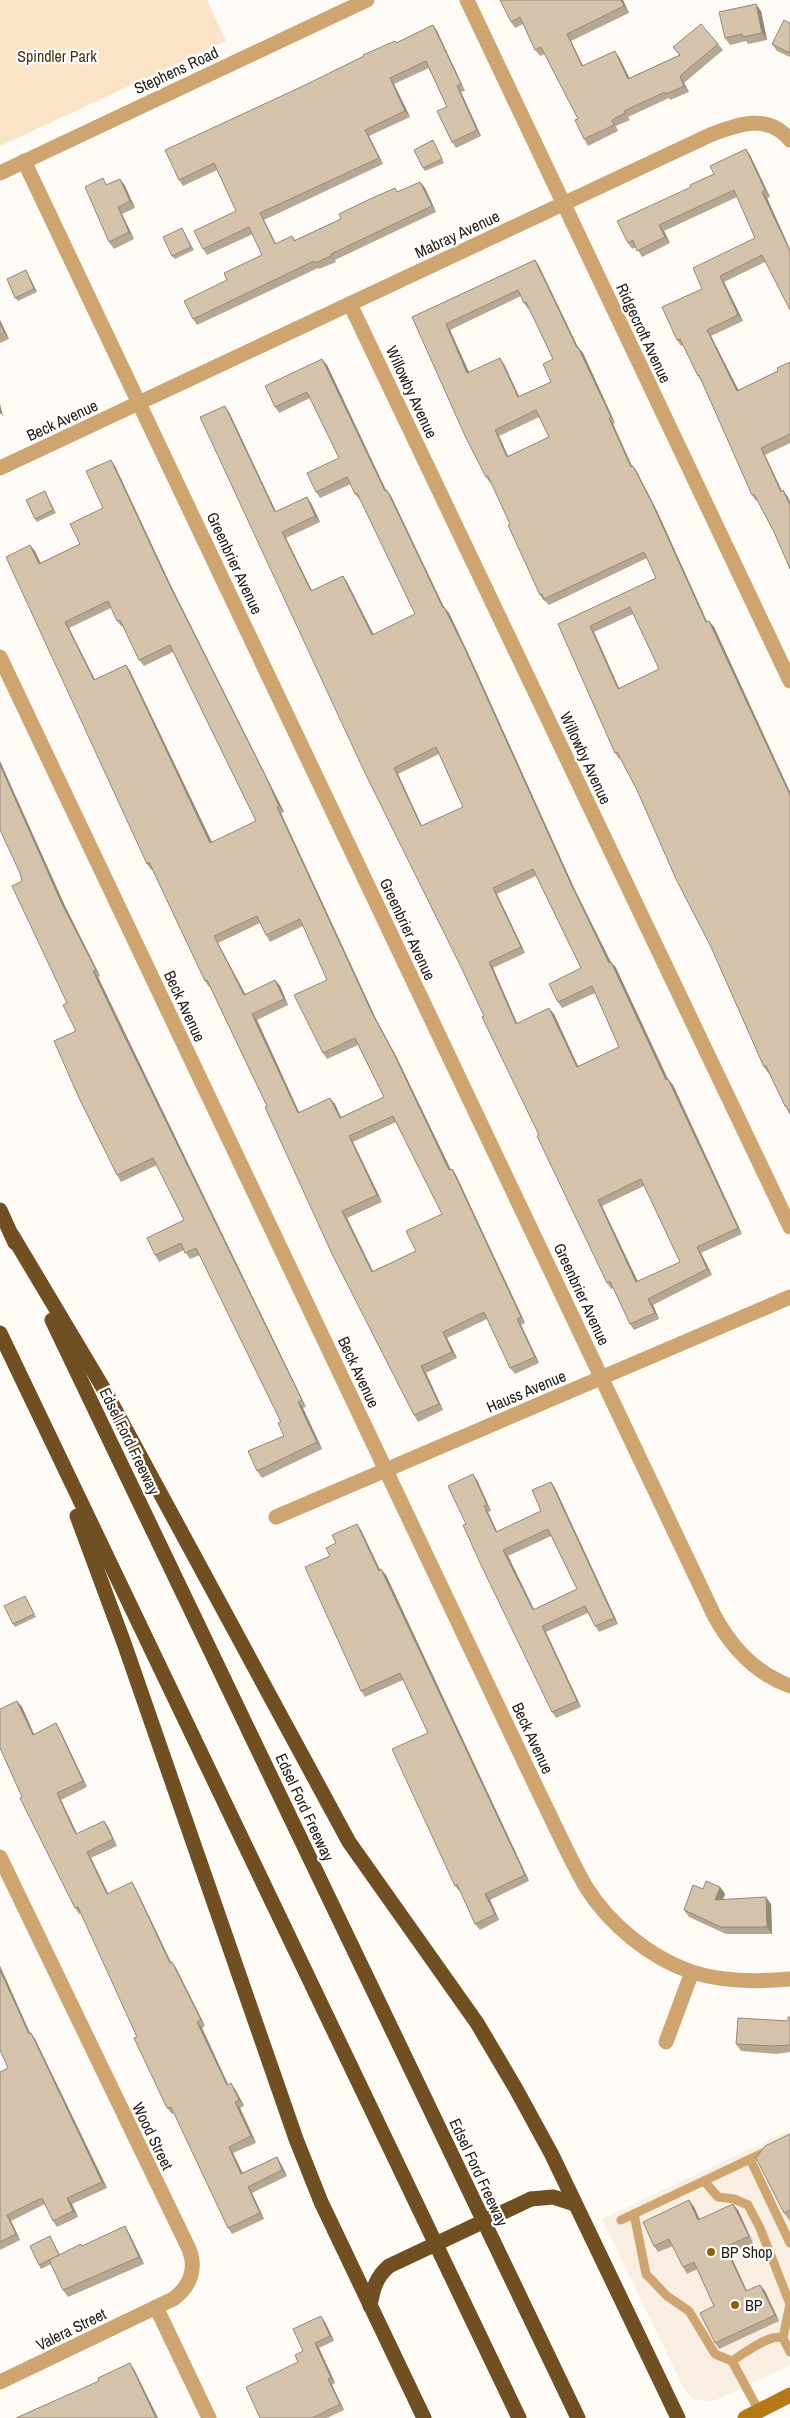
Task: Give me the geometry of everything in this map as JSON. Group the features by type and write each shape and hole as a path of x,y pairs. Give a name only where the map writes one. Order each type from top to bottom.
{"highway":[{"name":"Edsel Ford Freeway","path":"0,1210 578,2418"},
{"path":"12,1236 105,1391 349,1842 495,2052 552,2155 678,2418"},
{"path":"0,1333 519,2418"},
{"path":"31,1398 124,1643 296,2139 321,2202 424,2418"},
{"path":"370,2306 376,2282 389,2266 531,2199 553,2198 574,2204"}],"main road":[{"path":"752,2414 790,2395"}],"street":[{"name":"Stephens Road","path":"0,173 367,0"},
{"name":"Ridgecroft Avenue","path":"467,0 790,680"},
{"name":"Mabray Avenue","path":"140,404 710,135 740,124 754,123 773,126 790,140"},
{"name":"Greenbrier Avenue","path":"24,161 724,1632 751,1663 790,1686"},
{"name":"Willowby Avenue","path":"350,304 790,1227"},
{"name":"Beck Avenue","path":"0,468 140,404"},
{"name":"Beck Avenue","path":"0,657 386,1471 587,1887 604,1911 625,1932 667,1961 692,1972 724,1979 760,1982 790,1980"},
{"name":"Hauss Avenue","path":"276,1517 790,1297"},
{"name":"Wood Street","path":"0,1858 192,2257 191,2277 185,2289 174,2299 156,2307"},
{"path":"666,2042 692,1972"},
{"path":"156,2307 209,2418"},
{"name":"Valera Street","path":"0,2382 156,2307"}],"lane":[{"path":"621,2220 774,2148"},
{"path":"750,2159 790,2243"},
{"path":"704,2181 718,2197 734,2199 748,2205 760,2228 790,2304 783,2338 790,2352"},
{"path":"634,2214 646,2274 667,2296 689,2311 715,2354 732,2361 752,2414"},
{"path":"732,2361 765,2341 779,2337 783,2338"}],"shaded area":[{"path":"790,2130 790,2365 714,2401 695,2400 685,2391 602,2219"}],"green space":[{"name":"Spindler Park","path":"0,0 207,0 226,41 0,146"}],"building":[{"path":"500,0 621,0 624,6 567,34 582,66 615,51 628,79 680,55 673,47 701,24 718,44 680,76 684,86 666,94 665,92 624,111 625,113 612,120 614,125 584,139 575,120 578,119 541,47 535,50 520,17 511,22"},
{"path":"756,4 762,33 743,37 742,34 725,38 719,12"},
{"path":"784,20 790,23 790,53 772,44"},
{"path":"433,25 461,84 457,86 477,130 452,142 437,111 447,107 426,61 390,78 405,111 365,130 379,158 260,213 275,244 292,236 294,241 341,219 339,214 395,188 397,192 420,182 432,206 331,254 331,256 315,263 314,261 193,319 184,301 227,280 224,273 262,255 249,227 203,249 194,231 236,211 214,163 179,180 165,150 301,87 363,55 395,41 396,43"},
{"path":"433,140 442,159 423,168 414,150"},
{"path":"746,149 765,190 762,192 790,251 790,310 762,255 720,276 738,315 707,330 737,391 778,371 777,368 790,362 790,434 761,448 781,492 783,490 790,505 790,569 774,532 754,494 752,495 699,375 680,339 677,340 662,307 702,289 693,268 755,238 734,190 659,225 665,237 637,251 633,240 628,243 617,221 691,187 690,185 714,174 710,166"},
{"path":"103,178 106,185 120,179 130,201 118,207 129,232 109,242 85,187"},
{"path":"182,228 191,247 172,256 163,237"},
{"path":"535,260 611,417 609,418 631,467 633,466 653,505 706,622 709,621 790,795 790,1114 766,1066 764,1067 711,947 676,879 637,790 617,752 615,753 558,624 656,578 644,552 544,599 542,594 540,595 488,476 486,477 466,438 412,317","holes":["518,290 524,303 526,302 553,359 543,364 551,382 518,397 500,358 467,373 446,324","536,410 549,437 507,457 495,430","630,607 659,669 618,689 590,626"]},
{"path":"26,270 34,289 15,298 7,279"},
{"path":"0,323 4,332 0,335"},
{"path":"322,359 385,491 387,490 443,608 464,647 571,884 609,963 611,962 666,1080 668,1079 738,1228 697,1247 707,1269 648,1299 655,1313 630,1324 610,1281 607,1283 537,1136 539,1135 482,1017 484,1016 365,773 200,417 225,406 275,512 307,497 315,516 282,532 311,591 343,576 372,635 415,614 357,493 355,494 347,477 316,492 307,473 339,458 307,392 275,407 265,386","holes":["436,747 463,807 421,826 394,768","533,869 581,968 549,984 558,1002 592,986 619,1047 577,1067 549,1008 516,1024 489,962 521,947 493,888","641,1179 680,1262 636,1282 598,1200"]},
{"path":"111,460 168,582 265,775 279,806 277,807 372,1013 393,1052 449,1170 452,1169 521,1317 517,1319 535,1357 510,1368 484,1312 443,1332 452,1352 421,1366 439,1404 414,1415 333,1256 265,1107 267,1106 149,862 147,864 6,557 30,545 39,564 80,544 70,524 103,508 86,471","holes":["108,601 117,621 120,620 139,660 170,645 256,821 210,843 126,665 94,680 65,622","257,916 266,935 300,919 327,980 294,995 323,1053 355,1038 384,1097 340,1118 330,1098 298,1113 252,1014 284,999 275,980 244,995 214,936","393,1116 442,1214 406,1231 416,1251 372,1272 342,1211 377,1195 349,1136"]},
{"path":"45,491 53,510 35,519 26,500"},
{"path":"0,765 61,902 96,970 93,971 302,1400 298,1402 317,1442 257,1471 248,1451 284,1436 278,1423 281,1422 196,1248 185,1253 181,1243 155,1255 147,1238 184,1220 153,1158 117,1175 79,1098 54,1041 76,1031 63,1005 67,1003 12,886 22,881 0,830"},
{"path":"473,1474 487,1505 484,1506 496,1532 541,1511 532,1490 551,1482 614,1618 595,1626 585,1606 542,1626 577,1701 552,1712 481,1565 463,1525 466,1524 448,1486","holes":["548,1529 577,1589 533,1610 503,1550"]},
{"path":"357,1524 379,1571 381,1569 525,1875 485,1894 495,1914 475,1924 457,1884 455,1886 392,1749 428,1733 400,1673 361,1691 305,1567 330,1556 326,1548 336,1543 332,1535"},
{"path":"25,1596 34,1614 13,1624 4,1606"},
{"path":"17,1701 33,1735 56,1723 83,1781 57,1793 70,1822 76,1834 104,1821 113,1839 87,1852 107,1894 132,1882 170,1963 172,1962 201,2020 197,2022 227,2085 231,2083 239,2100 235,2102 251,2136 229,2147 241,2174 277,2157 282,2170 248,2187 260,2213 228,2228 171,2107 167,2108 134,2038 137,2037 78,1907 75,1908 20,1798 22,1797 0,1748 0,1709"},
{"path":"706,1881 720,1887 715,1900 766,1897 767,1927 721,1927 684,1910 693,1885 703,1889"},
{"path":"0,1970 29,2034 31,2033 102,2182 67,2198 73,2211 53,2221 42,2198 7,2215 16,2234 0,2242 0,2072 8,2068 0,2050"},
{"path":"788,2017 790,2017 790,2045 736,2044 738,2018 788,2021"},
{"path":"790,2134 790,2210 784,2213 756,2158 765,2146"},
{"path":"689,2200 698,2220 733,2204 749,2236 725,2247 746,2291 760,2285 775,2315 715,2343 700,2313 714,2306 694,2262 683,2267 669,2239 654,2246 643,2222"},
{"path":"125,2226 139,2257 63,2290 49,2260 81,2244 82,2246"},
{"path":"50,2236 59,2255 39,2265 30,2246"},
{"path":"321,2316 330,2336 315,2343 331,2378 328,2379 340,2404 312,2418 260,2418 246,2387 298,2362 295,2355 303,2351 293,2329"},
{"path":"130,2363 156,2418 16,2418 99,2381 98,2378"}],"place":[{"name":"BP Shop","path":"711,2252"},
{"name":"BP","path":"735,2305"}]}
